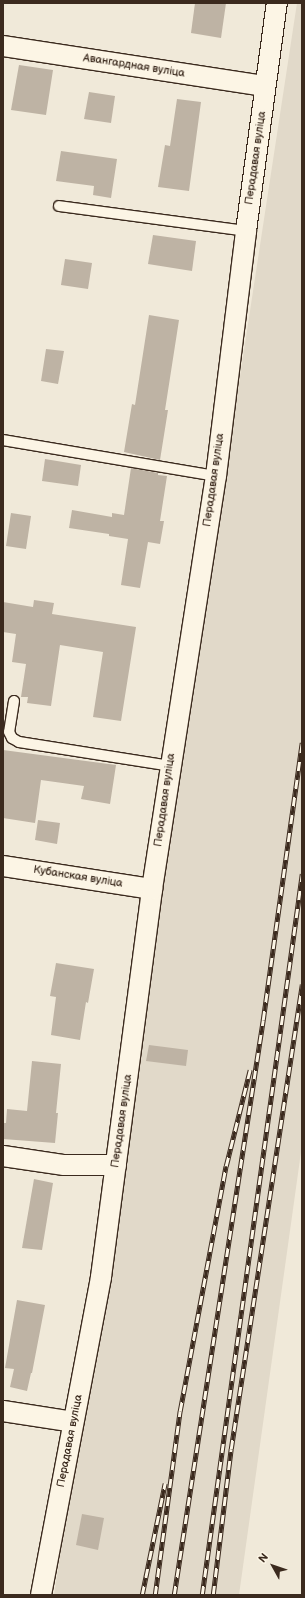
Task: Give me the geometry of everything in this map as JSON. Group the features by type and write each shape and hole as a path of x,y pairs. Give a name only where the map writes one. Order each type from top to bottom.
{"street":[{"name":"Перадавая вуліца","path":"41,1595 101,1277 152,889 216,476 246,231 277,3"},
{"name":"Авангардная вуліца","path":"3,46 265,86"},
{"name":"Кубанская вуліца","path":"3,866 152,889"},
{"path":"3,1156 64,1165 116,1165"},
{"path":"3,1411 73,1422"}],"lane":[{"path":"59,206 246,231"},
{"path":"3,440 216,476"},
{"path":"14,701 9,732 12,738 20,742 170,766"}],"shaded area":[{"path":"297,3 302,3 302,1145 239,1595 54,1595"}],"building":[{"path":"195,3 226,3 221,38 191,33"},
{"path":"19,65 53,70 46,115 11,110"},
{"path":"89,92 115,96 111,123 84,119"},
{"path":"177,99 201,102 189,191 158,187 165,145 170,146"},
{"path":"61,151 117,159 111,198 93,195 94,186 56,181"},
{"path":"153,235 196,241 192,271 148,264"},
{"path":"65,259 92,263 88,289 61,285"},
{"path":"149,315 179,320 165,410 168,410 160,460 124,452 132,404 135,405"},
{"path":"46,349 64,351 58,384 41,381"},
{"path":"45,459 81,465 78,486 42,481"},
{"path":"131,468 167,476 160,521 164,521 160,544 148,542 140,588 121,585 128,539 109,536 109,534 69,528 72,510 112,517 112,513 124,515"},
{"path":"11,513 31,516 26,549 6,546"},
{"path":"34,600 54,603 52,614 136,627 121,721 93,717 103,652 60,645 51,706 27,703 28,697 21,697 26,664 12,662 16,634 3,632 3,602 33,607"},
{"path":"3,750 116,765 110,804 81,799 84,786 41,780 35,823 3,818"},
{"path":"38,820 60,823 57,844 35,840"},
{"path":"56,963 94,969 88,1003 86,1002 80,1040 51,1035 56,997 50,996"},
{"path":"149,1045 188,1050 186,1066 146,1061"},
{"path":"32,1061 61,1064 56,1113 58,1113 55,1143 3,1139 3,1123 6,1123 7,1109 27,1111"},
{"path":"34,1179 53,1183 42,1250 22,1248"},
{"path":"17,1300 45,1305 32,1373 27,1391 10,1387 14,1369 5,1368"},
{"path":"82,1514 104,1518 98,1550 76,1545"}],"railway":[{"path":"174,1595 263,1020 302,743"},
{"path":"202,1595 302,874"},
{"path":"213,1595 231,1449 302,984"},
{"path":"155,1595 180,1411 226,1166 250,1070"},
{"path":"142,1595 165,1483"}]}
